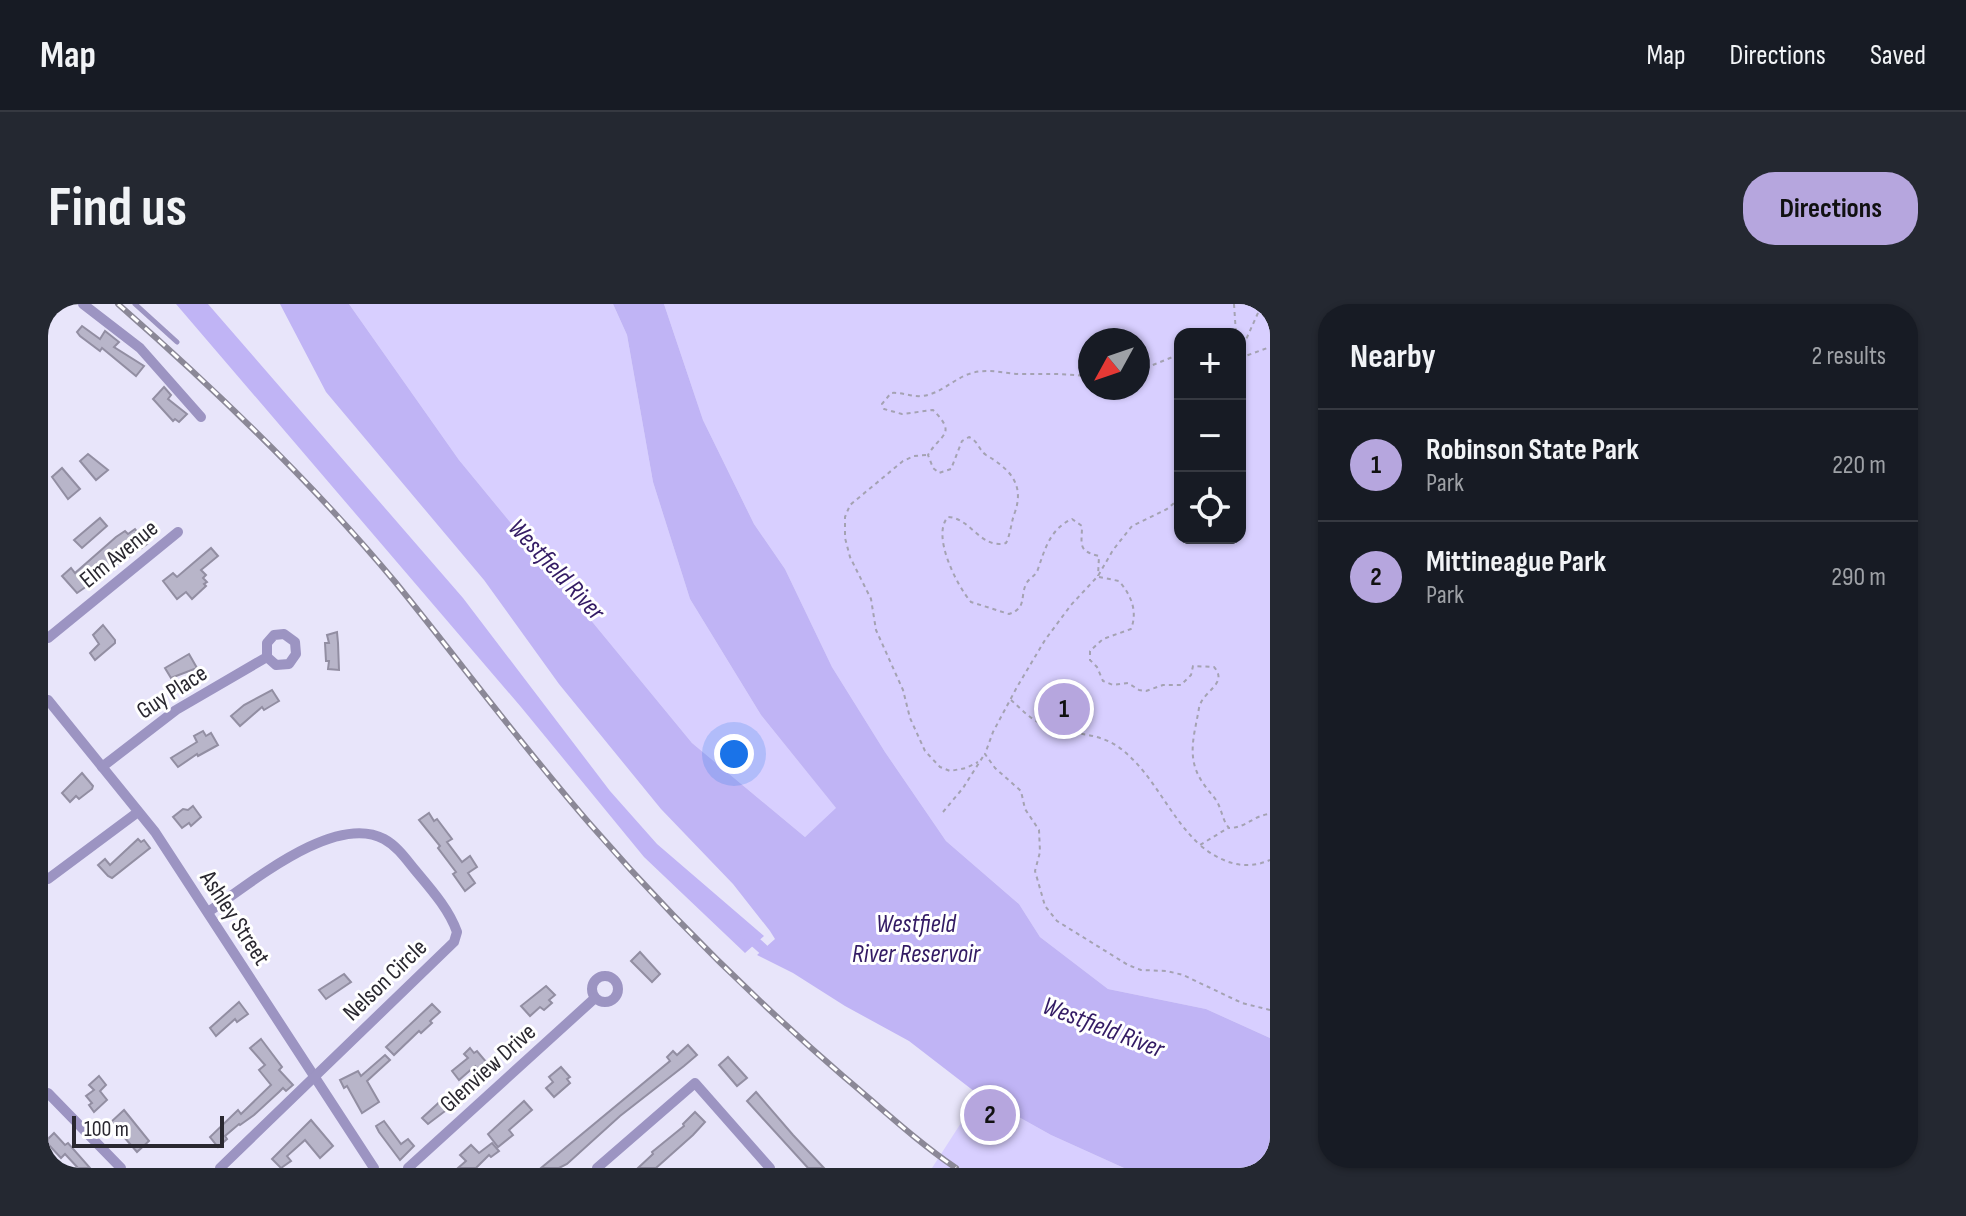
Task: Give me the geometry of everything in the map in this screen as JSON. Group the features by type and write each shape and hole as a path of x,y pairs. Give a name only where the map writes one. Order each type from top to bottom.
{"street":[{"path":"83,304 140,348 201,417"},
{"name":"Elm Avenue","path":"48,638 178,532"},
{"name":"Guy Place","path":"102,767 176,710 267,657"},
{"name":"Ashley Street","path":"48,700 163,844 374,1168"},
{"path":"48,879 138,812"},
{"name":"Nelson Circle","path":"208,912 284,861 314,845 336,836 359,832 378,836 393,845 447,914 457,932 454,942 369,1021 316,1078"},
{"name":"Glenview Drive","path":"408,1168 595,998"},
{"path":"220,1168 316,1078"},
{"path":"597,1168 695,1083 770,1168"},
{"path":"48,1093 121,1168"}],"lane":[{"path":"135,304 177,342"}],"path":[{"path":"1234,304 1236,328"},
{"path":"1246,340 1262,304"},
{"path":"1246,356 1270,347"},
{"path":"1150,366 1174,356"},
{"path":"978,762 950,771 940,767 925,751 910,718 903,690 876,630 871,599 845,538 845,517 857,498 903,461 928,455 945,436 947,427 933,410 902,414 884,409 882,404 891,393 918,397 927,395 956,379 981,371 1078,376"},
{"path":"928,455 933,468 939,473 946,472 951,469 962,441 969,437 976,441 982,451 1004,466 1018,490 1018,506 1009,537 1003,544 987,541 960,519 948,517 944,521 945,557 971,602 1009,614 1015,613 1025,600 1026,584 1036,574 1050,537 1072,519 1082,526 1080,544 1084,550 1099,556 1098,576"},
{"path":"943,812 985,754 1010,699 1051,631 1098,576 1132,526 1174,503"},
{"path":"1098,576 1119,581 1132,601 1134,614 1131,629 1103,639 1090,651 1090,660 1103,681 1113,685 1125,683 1146,691 1163,685 1181,685 1196,665 1212,666 1218,671 1219,682 1200,704 1198,724 1191,744 1200,779 1216,801 1229,828"},
{"path":"1010,699 1040,723 1066,731 1087,733 1115,745 1139,766 1169,803 1187,833 1209,852 1244,867 1258,866 1270,860"},
{"path":"985,754 995,768 1021,791 1025,809 1039,830 1040,852 1035,871 1037,883 1045,906 1057,921 1128,965 1141,970 1183,975 1242,1003 1270,1010"},
{"path":"1200,845 1258,815 1270,814"}],"shaded area":[{"path":"349,304 613,304 627,335 653,482 690,599 761,715 837,809 805,837 692,743 459,460"},
{"path":"664,304 1270,304 1270,1038 1206,1009 1108,989 1040,937 1019,904 946,841 832,667 785,569 754,524 703,420"},
{"path":"979,1095 1051,1135 1124,1168 932,1168"}],"water":[{"path":"176,304 208,304 463,598 610,791 657,844 764,936 745,953 644,857 521,707"},
{"path":"280,304 349,304 459,460 692,743 805,837 836,808 761,715 690,599 653,482 627,335 613,304 664,304 703,420 754,524 785,569 832,667 946,841 1019,904 1040,937 1108,989 1206,1009 1270,1038 1270,1168 1124,1168 1051,1135 979,1095 909,1041 757,955 775,939 770,931 733,884 661,809 559,684 484,580 326,392"}],"building":[{"path":"82,326 100,339 105,331 119,342 114,347 144,366 136,376 102,348 100,351 80,336 77,332"},
{"path":"164,387 171,395 168,399 187,414 179,422 173,421 153,399"},
{"path":"88,454 108,470 96,480 80,461"},
{"path":"62,468 80,489 68,499 52,477"},
{"path":"100,518 107,526 82,548 74,540"},
{"path":"135,529 147,544 77,593 62,576 71,568 75,573 116,537"},
{"path":"211,548 218,556 201,570 206,575 203,578 206,586 192,599 186,592 177,599 163,581 173,573 177,577"},
{"path":"103,625 115,643 95,660 90,653 99,644 93,635"},
{"path":"337,632 339,670 328,669 325,643 329,643 327,635"},
{"path":"189,654 197,668 171,678 165,668"},
{"path":"272,690 279,701 264,710 262,707 240,726 231,716 244,705"},
{"path":"203,731 206,736 211,733 218,745 178,767 171,758 197,742 194,736"},
{"path":"82,773 93,786 92,789 70,802 62,793"},
{"path":"193,806 201,817 191,826 189,823 182,828 173,817"},
{"path":"429,813 452,839 447,842 462,862 470,856 477,867 468,873 475,883 465,891 453,874 456,872 438,848 440,846 419,820"},
{"path":"138,839 141,842 144,840 150,848 112,878 98,865 105,859 110,865"},
{"path":"640,952 660,974 652,982 631,961"},
{"path":"344,974 351,982 326,999 319,990"},
{"path":"546,986 555,995 549,1000 552,1003 544,1010 540,1007 530,1016 521,1006"},
{"path":"239,1002 248,1014 237,1022 235,1019 216,1036 210,1028"},
{"path":"432,1004 440,1012 430,1021 432,1023 394,1055 386,1047"},
{"path":"261,1039 282,1067 279,1070 293,1085 286,1091 283,1088 254,1115 239,1124 218,1147 210,1137 238,1110 241,1114 271,1085 259,1070 265,1065 250,1048"},
{"path":"688,1045 697,1055 620,1116 567,1164 559,1168 541,1168 670,1061 667,1057 673,1051 677,1055"},
{"path":"470,1048 487,1063 479,1070 475,1066 459,1080 452,1071 468,1058 464,1054"},
{"path":"385,1055 390,1060 367,1081 379,1102 362,1113 347,1086 344,1088 340,1080 358,1071 361,1076"},
{"path":"728,1057 747,1078 737,1086 719,1065"},
{"path":"561,1067 570,1077 567,1079 570,1083 554,1097 546,1088 553,1082 549,1077"},
{"path":"99,1076 106,1085 100,1091 107,1100 94,1112 86,1096 94,1090 89,1085"},
{"path":"756,1092 824,1168 808,1168 747,1101"},
{"path":"445,1097 453,1105 428,1124 422,1118"},
{"path":"524,1101 532,1110 509,1130 513,1135 498,1147 488,1134"},
{"path":"124,1110 149,1141 137,1152 111,1122"},
{"path":"695,1112 705,1122 693,1135 656,1168 638,1168 684,1126"},
{"path":"311,1120 333,1146 320,1158 305,1140 287,1156 291,1161 281,1168 272,1159"},
{"path":"384,1121 401,1144 408,1139 414,1146 400,1160 376,1126"},
{"path":"54,1133 65,1145 68,1143 90,1168 78,1168 65,1154 61,1158 48,1144"},
{"path":"492,1143 499,1151 491,1157 489,1155 476,1168 458,1168 466,1161 460,1155 471,1145 479,1153"}],"waterway":[{"path":"746,934 763,949"}],"railway":[{"path":"118,304 227,404 331,509 396,583 565,795 681,923 809,1046 912,1135 956,1168"}],"place":[{"name":"Robinson State Park","path":"1064,709"},
{"name":"Mittineague Park","path":"990,1115"}],"water label":[{"name":"Westfield River","path":"556,570"},
{"name":"Westfield River Reservoir","path":"916,939"},
{"name":"Westfield River","path":"1103,1028"}]}
